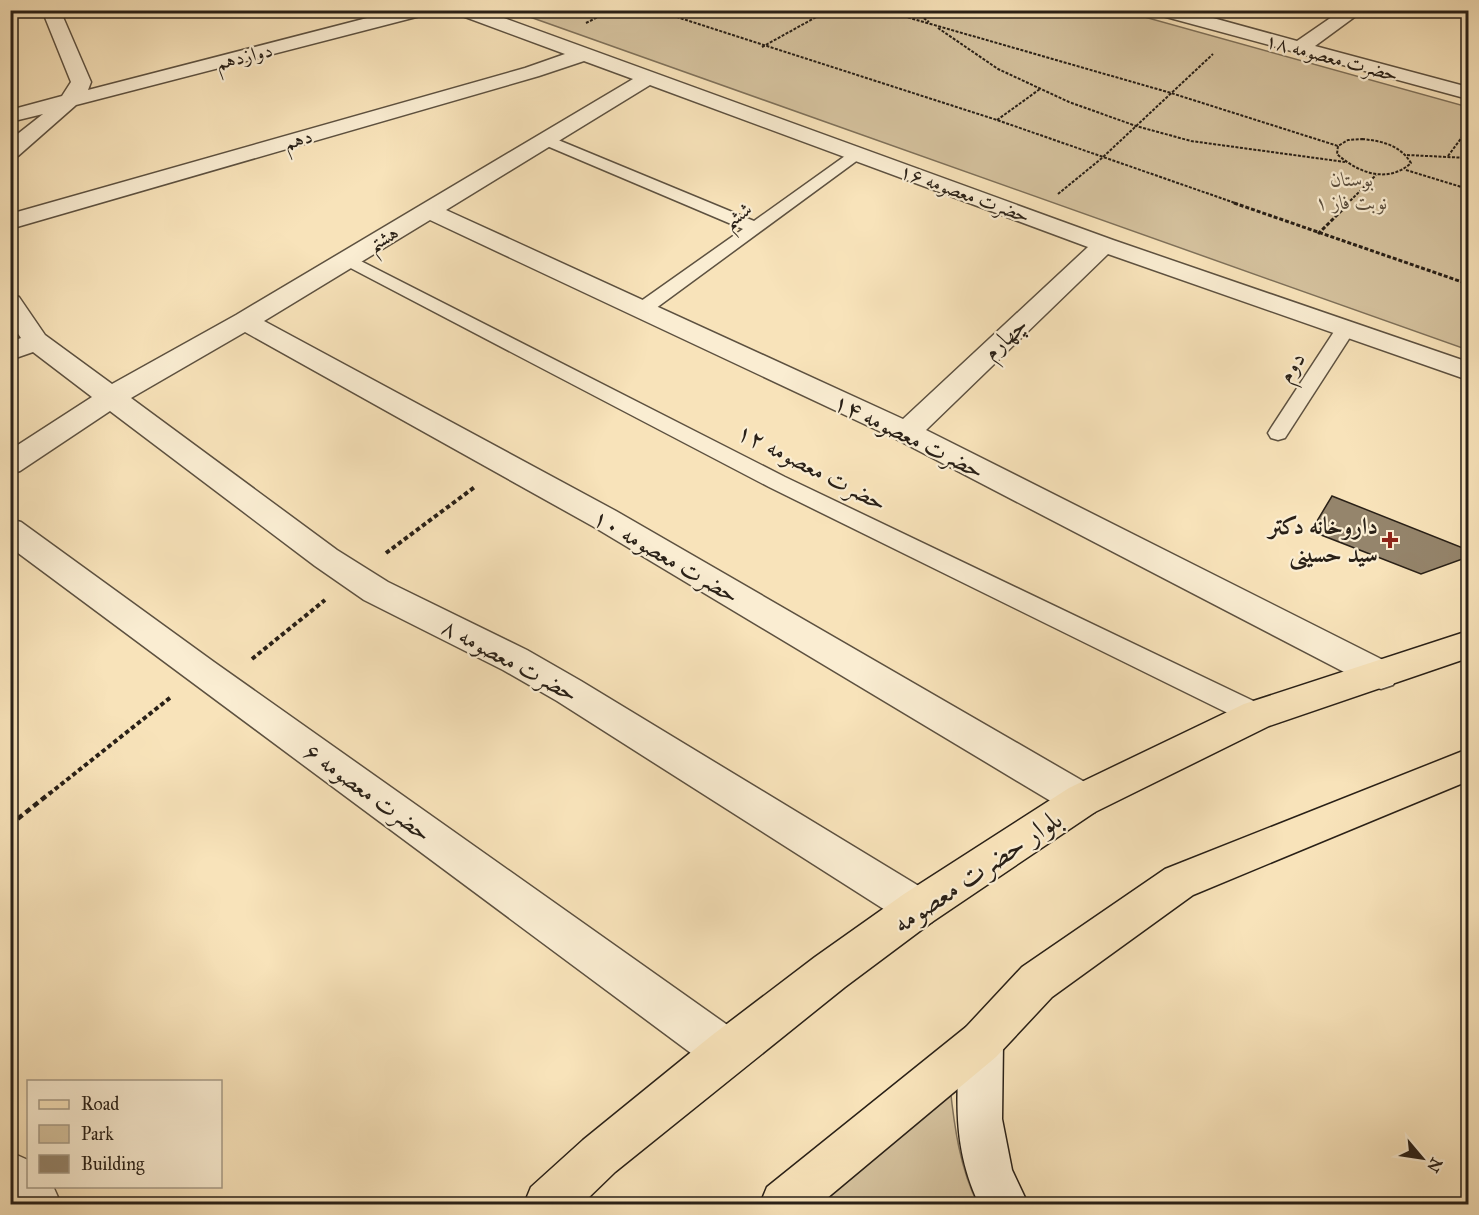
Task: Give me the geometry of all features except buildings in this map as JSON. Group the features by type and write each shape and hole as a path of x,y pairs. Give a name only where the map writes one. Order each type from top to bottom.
{"main road":[{"name":"بلوار حضرت معصومه","path":"548,1204 599,1156 830,972 918,908 1082,800 1257,715 1468,645"},
{"path":"784,1204 981,1042 1037,982 1179,882 1468,765"}],"street":[{"path":"10,151 67,102 78,90 81,82 51,10"},
{"name":"دوازدهم","path":"10,116 422,10"},
{"name":"حضرت معصومه ۱۶","path":"463,10 1104,244 1468,371"},
{"name":"حضرت معصومه ۱۸","path":"1161,10 1468,93"},
{"path":"1299,48 1355,10"},
{"name":"دهم","path":"10,222 532,72 585,54"},
{"name":"هشتم","path":"10,464 113,396 245,321 650,77"},
{"name":"حضرت معصومه ۱۴","path":"430,211 906,432 1381,675"},
{"name":"چهارم","path":"906,432 1104,244"},
{"path":"10,302 36,341 10,352"},
{"name":"حضرت معصومه ۱۰","path":"245,321 605,519 1082,800"},
{"name":"حضرت معصومه ۸","path":"36,341 113,396 326,558 376,591 505,655 569,691 918,908"},
{"name":"حضرت معصومه ۶","path":"10,530 727,1052"},
{"path":"981,1042 980,1119 990,1175 1004,1204"},
{"path":"10,1175 37,1204"}],"lane":[{"path":"546,140 756,228"},
{"name":"ششم","path":"641,310 858,154"},
{"name":"حضرت معصومه ۱۲","path":"347,259 777,482 1257,715"},
{"name":"دوم","path":"1278,433 1346,328"}],"path":[{"path":"655,10 761,47 997,120 1318,234 1468,284"},
{"path":"761,47 829,10"},
{"path":"882,10 1171,93 1338,146 1348,140 1362,139 1395,147 1407,155 1411,163 1405,170 1393,174 1376,174 1358,170 1337,154 1338,146"},
{"path":"913,10 998,69 1069,102 1136,126 1191,141 1345,162"},
{"path":"1031,217 1102,158 1238,32"},
{"path":"997,120 1040,89"},
{"path":"1447,156 1468,129"},
{"path":"1407,155 1468,158"},
{"path":"1405,170 1468,189"},
{"path":"1318,234 1376,174"},
{"path":"10,825 202,672"}],"green space":[{"name":"بوستان نوبت فاز ۱","path":"513,11 1123,11 1468,107 1468,350"},
{"path":"950,1086 962,1162 978,1204 808,1204"}],"place":[{"name":"داروخانه دکتر سید حسینی","path":"1390,540"}]}
